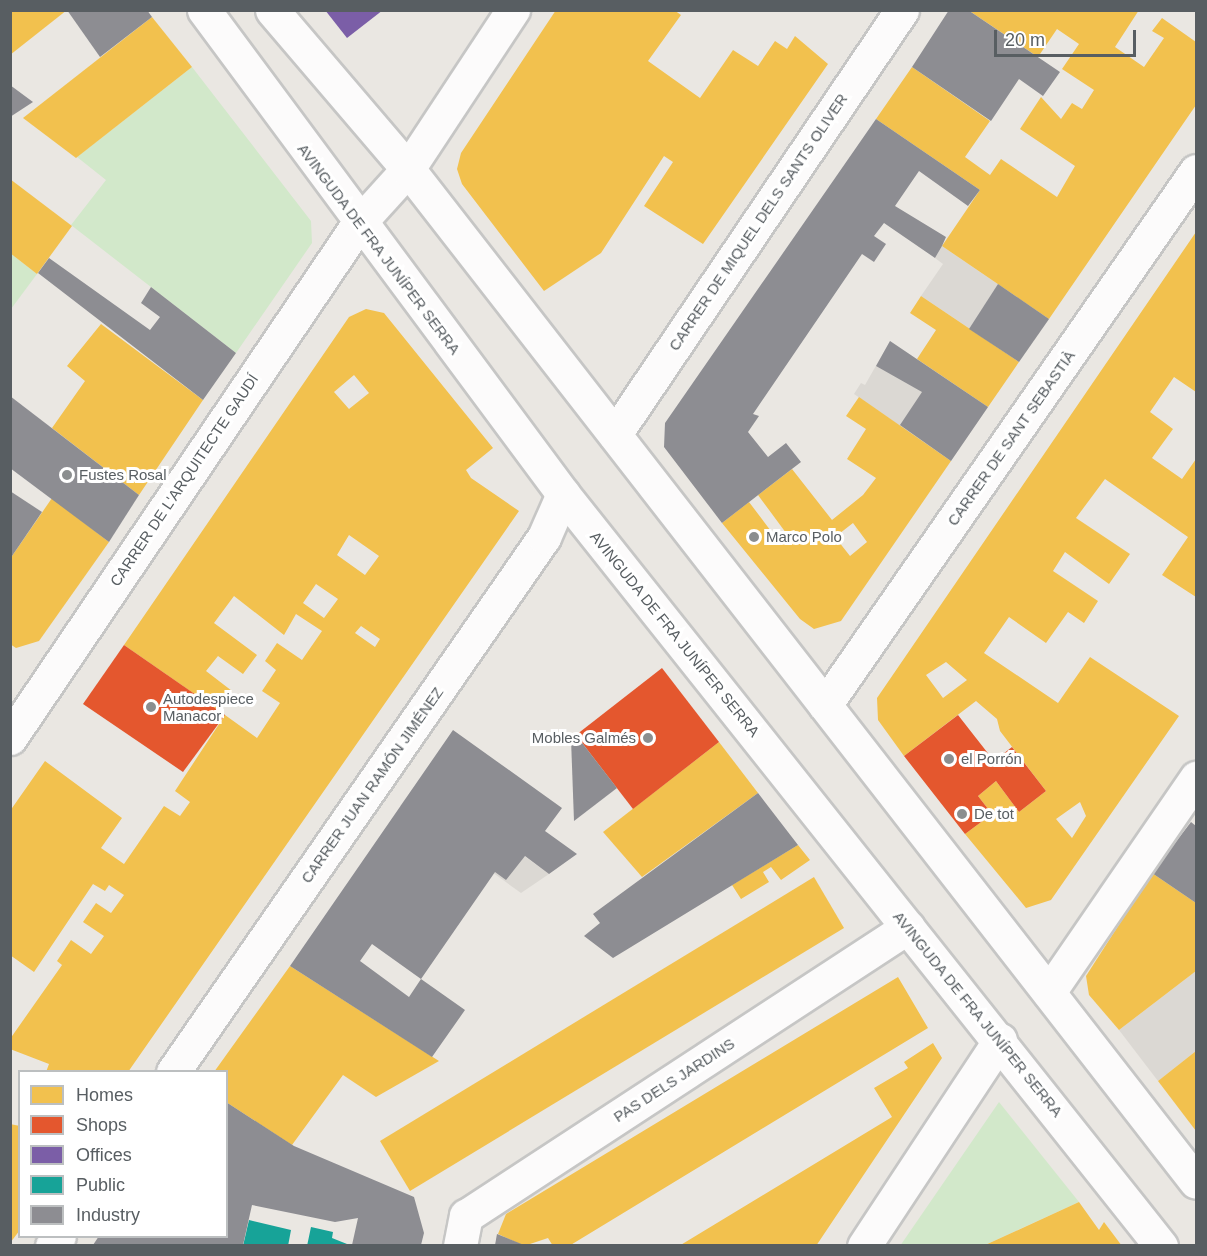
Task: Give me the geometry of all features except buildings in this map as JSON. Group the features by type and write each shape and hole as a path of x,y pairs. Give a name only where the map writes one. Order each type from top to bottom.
{"street":[{"name":"AVINGUDA DE FRA JUNÍPER SERRA","path":"204,10 358,223 563,494 1161,1245"},
{"path":"272,10 408,169 1197,1182"},
{"name":"CARRER DE L'ARQUITECTE GAUDÍ","path":"16,717 358,223 408,169 513,10"},
{"name":"CARRER DE MIQUEL DELS SANTS OLIVER","path":"615,434 902,10"},
{"name":"CARRER DE SANT SEBASTIÀ","path":"825,705 1197,171"},
{"name":"CARRER JUAN RAMÓN JIMÉNEZ","path":"174,1070 544,537 563,494"},
{"path":"1049,992 1197,778"},
{"name":"PAS DELS JARDINS","path":"460,1245 466,1216 908,927"},
{"path":"864,1245 1000,1040"}],"shaded area":[{"path":"942,246 1049,319 1019,362 921,296 943,264 935,258"},
{"path":"890,341 988,407 951,461 854,394 861,383 865,385"},
{"path":"419,780 549,874 521,893 400,806"},
{"path":"1196,971 1196,1051 1158,1081 1119,1030"}],"green space":[{"path":"192,67 311,221 312,243 236,353 71,225 106,180 77,157"},
{"path":"10,253 37,274 11,309 10,309"},
{"path":"999,1102 1079,1202 985,1245 900,1246"}],"place":[{"name":"Fustes Rosal","path":"67,475"},
{"name":"Marco Polo","path":"754,537"},
{"name":"Autodespiece Manacor","path":"151,707"},
{"name":"Mobles Galmés","path":"648,738"},
{"name":"el Porrón","path":"949,759"},
{"name":"De tot","path":"962,814"}]}
